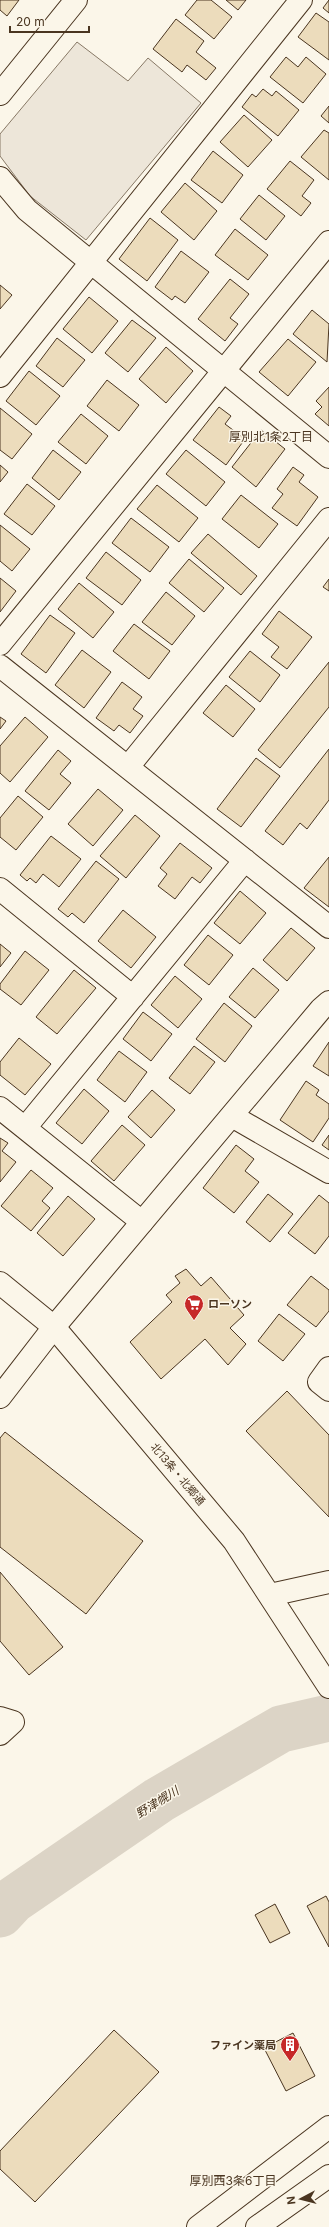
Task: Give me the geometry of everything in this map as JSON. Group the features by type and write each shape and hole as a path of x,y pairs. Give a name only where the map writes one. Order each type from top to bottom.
{"street":[{"path":"0,94 76,0"},
{"path":"0,376 301,0"},
{"path":"0,178 27,210 329,457"},
{"path":"0,644 329,242"},
{"path":"128,767 329,519"},
{"path":"0,666 329,927"},
{"path":"25,1128 245,860"},
{"path":"0,890 133,997"},
{"path":"0,1397 54,1327 321,1009 329,1002"},
{"path":"0,1108 142,1222"},
{"path":"232,1116 329,1172"},
{"name":"北13条・北郷通","path":"0,1282 54,1327 234,1541 329,1687"},
{"path":"329,1368 319,1382 329,1390"},
{"path":"270,1595 329,1582"},
{"path":"0,1718 13,1722 0,1734"},
{"path":"198,2227 329,2126"},
{"path":"257,2227 329,2176"}],"shaded area":[{"path":"77,42 128,81 148,58 201,103 86,240 30,196 0,156 0,134"}],"building":[{"path":"0,0 19,0 7,16 0,10"},
{"path":"197,0 211,0 232,17 214,39 185,15"},
{"path":"226,0 246,0 238,10"},
{"path":"329,0 329,13 323,8"},
{"path":"316,13 329,22 329,60 298,37"},
{"path":"176,19 204,41 196,52 216,68 206,80 187,65 182,72 153,49"},
{"path":"286,57 298,67 306,57 326,74 303,103 270,77"},
{"path":"263,89 272,96 276,91 299,110 278,136 242,107 252,94 256,97"},
{"path":"329,106 329,123 321,116"},
{"path":"244,115 272,140 248,167 220,142"},
{"path":"324,130 329,133 329,180 301,157"},
{"path":"213,151 243,175 222,203 191,180"},
{"path":"290,161 314,180 302,196 311,203 301,216 267,189"},
{"path":"185,183 217,211 194,240 161,212"},
{"path":"259,195 285,216 266,240 240,219"},
{"path":"150,218 178,240 147,281 119,259"},
{"path":"235,229 268,255 248,280 215,255"},
{"path":"181,251 209,272 185,303 175,296 172,300 155,287"},
{"path":"230,279 249,294 230,318 238,324 225,341 198,319"},
{"path":"0,285 12,295 0,309"},
{"path":"89,297 118,321 92,353 63,329"},
{"path":"312,310 329,324 327,362 293,334"},
{"path":"132,320 156,338 128,372 105,353"},
{"path":"57,338 85,360 63,387 36,366"},
{"path":"288,339 316,362 288,396 259,372"},
{"path":"166,347 193,371 166,403 139,379"},
{"path":"29,371 60,396 36,425 6,401"},
{"path":"107,380 139,405 119,431 87,406"},
{"path":"329,387 329,426 315,414 322,407 316,401"},
{"path":"219,407 231,416 225,424 245,439 226,465 193,440"},
{"path":"0,408 32,434 12,459 0,450"},
{"path":"81,414 108,436 86,464 58,442"},
{"path":"261,430 285,449 256,487 232,467"},
{"path":"53,450 81,472 59,500 32,478"},
{"path":"186,450 225,482 206,506 166,474"},
{"path":"0,465 8,472 0,482"},
{"path":"293,467 304,475 299,482 318,497 297,526 272,508 283,494 277,489"},
{"path":"27,484 55,506 32,535 4,514"},
{"path":"157,485 198,518 179,542 137,509"},
{"path":"241,495 278,524 259,548 222,519"},
{"path":"131,518 169,547 150,572 112,543"},
{"path":"0,525 30,549 12,571 0,561"},
{"path":"208,534 257,576 241,595 191,553"},
{"path":"106,552 141,580 122,605 86,578"},
{"path":"189,559 224,588 204,612 169,583"},
{"path":"0,578 16,591 0,612"},
{"path":"329,579 329,591 323,587"},
{"path":"79,583 114,612 93,638 58,609"},
{"path":"166,592 195,616 172,645 142,622"},
{"path":"279,611 312,637 287,669 271,657 279,647 262,634"},
{"path":"50,615 75,633 46,673 21,654"},
{"path":"134,624 170,651 149,679 113,651"},
{"path":"82,650 111,672 84,708 55,685"},
{"path":"250,651 280,675 260,702 229,677"},
{"path":"329,662 329,707 280,768 258,750"},
{"path":"122,682 142,697 133,709 143,716 130,733 119,725 114,731 96,718"},
{"path":"226,685 255,709 233,737 203,713"},
{"path":"0,717 6,721 0,729"},
{"path":"25,717 48,737 10,782 0,773 0,746"},
{"path":"329,749 329,800 307,829 300,823 283,845 265,831"},
{"path":"58,750 71,761 60,774 71,783 49,810 25,791"},
{"path":"256,758 280,776 241,827 217,809"},
{"path":"98,789 123,810 93,846 68,824"},
{"path":"18,796 43,817 16,850 0,837 0,818"},
{"path":"135,815 160,836 126,878 100,856"},
{"path":"51,836 81,859 59,887 43,874 36,883 30,878 27,881 20,875"},
{"path":"180,843 212,868 200,883 192,877 175,899 158,886 167,874 160,868"},
{"path":"329,857 329,907 304,888"},
{"path":"96,861 119,879 84,923 72,913 68,917 58,909"},
{"path":"240,891 266,913 240,944 214,923"},
{"path":"123,910 156,937 131,968 98,941"},
{"path":"291,928 315,948 287,981 263,960"},
{"path":"208,935 233,955 209,985 184,965"},
{"path":"0,944 11,953 0,967"},
{"path":"25,951 49,970 21,1005 0,989 0,984"},
{"path":"253,968 279,990 255,1018 229,997"},
{"path":"74,970 96,988 57,1034 36,1017"},
{"path":"175,976 202,999 178,1028 151,1005"},
{"path":"224,1003 252,1026 225,1062 196,1039"},
{"path":"143,1012 172,1034 151,1061 123,1039"},
{"path":"19,1038 51,1064 25,1095 0,1075 0,1062"},
{"path":"329,1042 329,1076 313,1066"},
{"path":"194,1046 215,1062 190,1094 169,1078"},
{"path":"119,1051 147,1072 125,1102 97,1080"},
{"path":"306,1081 319,1090 316,1095 329,1104 329,1118 313,1142 280,1120"},
{"path":"84,1089 109,1111 82,1144 56,1123"},
{"path":"152,1090 175,1110 151,1138 128,1117"},
{"path":"122,1125 145,1145 114,1181 91,1161"},
{"path":"329,1135 329,1150 322,1145"},
{"path":"0,1138 8,1143 2,1151 16,1162 0,1182"},
{"path":"236,1145 254,1159 245,1171 259,1182 234,1213 203,1188"},
{"path":"31,1170 53,1188 42,1201 50,1208 31,1231 1,1206"},
{"path":"268,1194 293,1214 270,1242 246,1222"},
{"path":"319,1195 329,1203 329,1236 315,1254 288,1233"},
{"path":"68,1196 95,1219 63,1256 37,1233"},
{"name":"ローソン","path":"186,1269 201,1286 211,1277 244,1315 230,1328 246,1344 228,1365 205,1339 161,1379 130,1342 172,1302 166,1295 180,1283 175,1276"},
{"path":"311,1276 329,1290 329,1311 316,1327 287,1305"},
{"path":"279,1314 305,1334 283,1361 258,1341"},
{"path":"287,1391 329,1435 329,1517 246,1431"},
{"path":"5,1432 143,1541 86,1614 0,1547 0,1438"},
{"path":"0,1572 63,1647 29,1675 0,1641"},
{"path":"326,1896 329,1902 329,1947 307,1906"},
{"path":"275,1904 290,1933 270,1943 255,1915"},
{"path":"114,2030 159,2072 35,2202 0,2169 0,2151"},
{"name":"ファイン薬局","path":"293,2033 315,2076 286,2091 264,2048"}],"waterway":[{"name":"野津幌川","path":"0,1914 13,1900 159,1800 281,1729 329,1718"}],"place":[{"name":"ローソン","path":"194,1321"},
{"name":"ファイン薬局","path":"290,2062"}],"district":[{"name":"厚別北1条2丁目","path":"271,436"},
{"name":"厚別西3条6丁目","path":"233,2180"}]}
